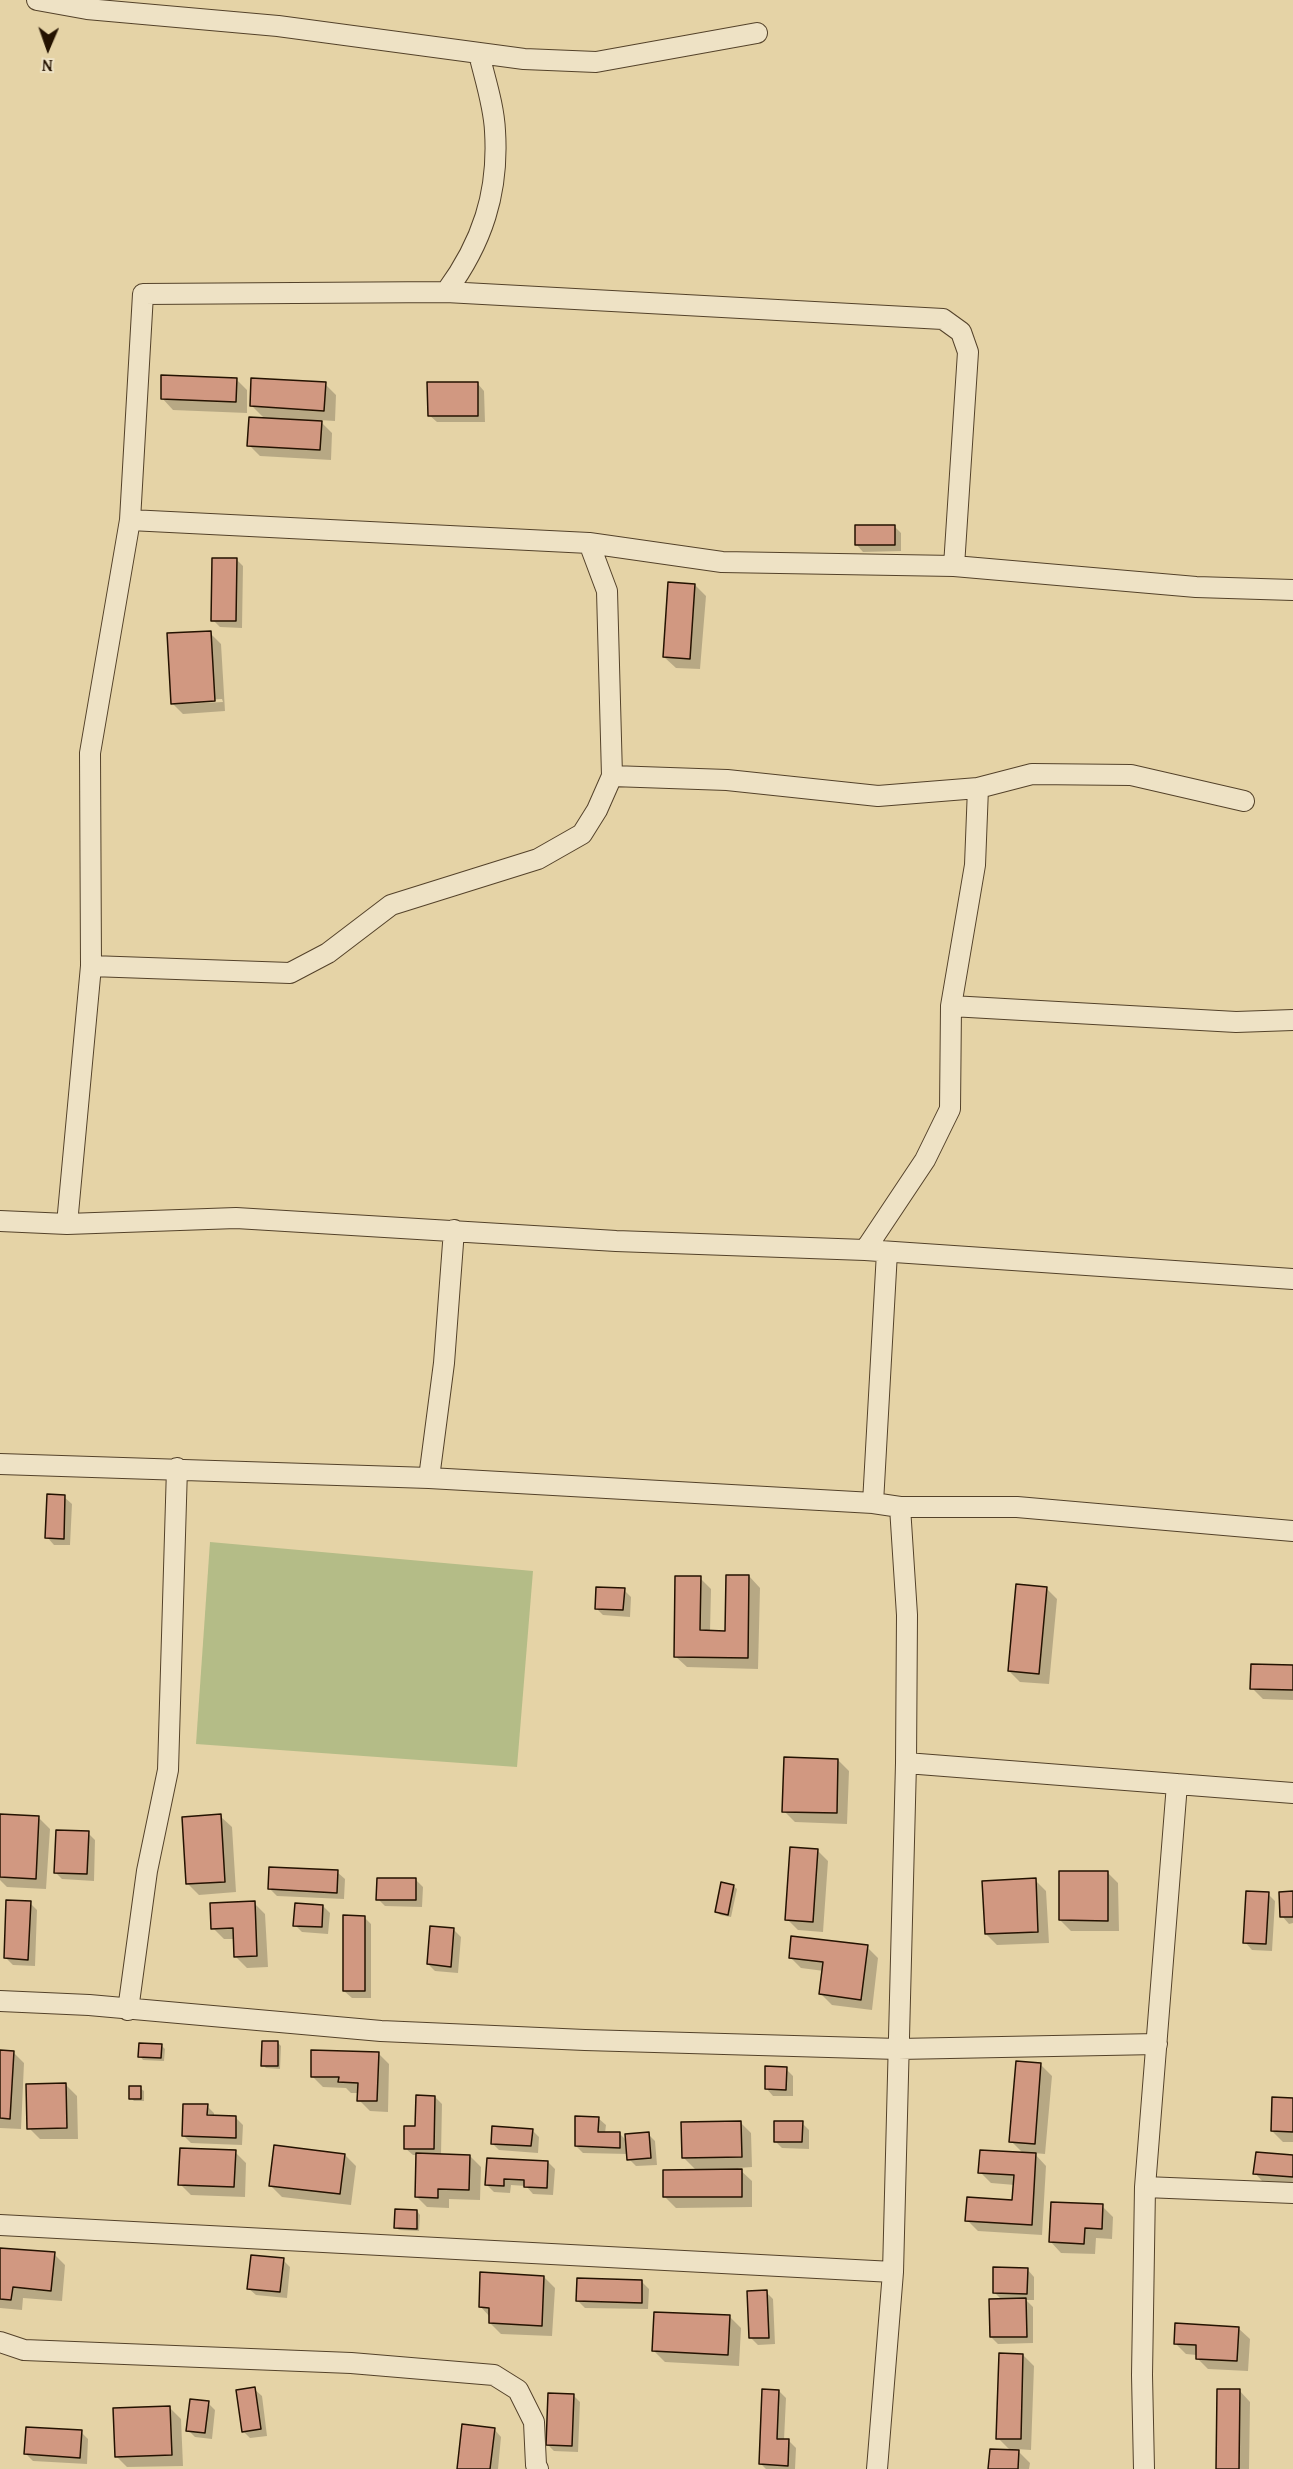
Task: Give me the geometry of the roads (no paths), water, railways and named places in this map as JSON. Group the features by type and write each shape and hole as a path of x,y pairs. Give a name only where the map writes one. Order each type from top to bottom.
{"street":[{"path":"37,0 87,9 278,26 524,59 596,62 758,33"},
{"path":"446,292 466,264 482,227 495,183 495,129 479,54"},
{"path":"67,1224 91,966 90,753 130,520 143,294 446,292 943,319 961,332 968,352 954,566"},
{"path":"130,520 589,543 722,562 954,566 1196,587 1293,590"},
{"path":"91,966 290,973 328,953 391,905 538,859 582,834 597,810 612,776 607,591 589,543"},
{"path":"612,776 727,780 878,796 978,788 1032,774 1131,775 1244,801"},
{"path":"865,1250 925,1160 950,1109 951,1006 975,865 978,788"},
{"path":"951,1006 1236,1022 1293,1020"},
{"path":"0,1221 67,1224 236,1218 616,1241 865,1250 1293,1279"},
{"path":"429,1478 444,1364 454,1230"},
{"path":"873,1503 886,1252"},
{"path":"0,1464 429,1478 873,1503 900,1507 1017,1507 1293,1531"},
{"path":"128,2010 147,1871 168,1770 177,1468"},
{"path":"877,2469 893,2272 906,1764 907,1614 900,1507"},
{"path":"906,1764 1293,1792"},
{"path":"1144,2469 1142,2375 1145,2187 1177,1784"},
{"path":"0,2001 89,2005 381,2031 596,2040 898,2049 1157,2044"},
{"path":"1145,2187 1293,2193"},
{"path":"0,2225 893,2272"},
{"path":"0,2342 24,2350 351,2363 494,2375 518,2390 534,2422 538,2469"}]}
